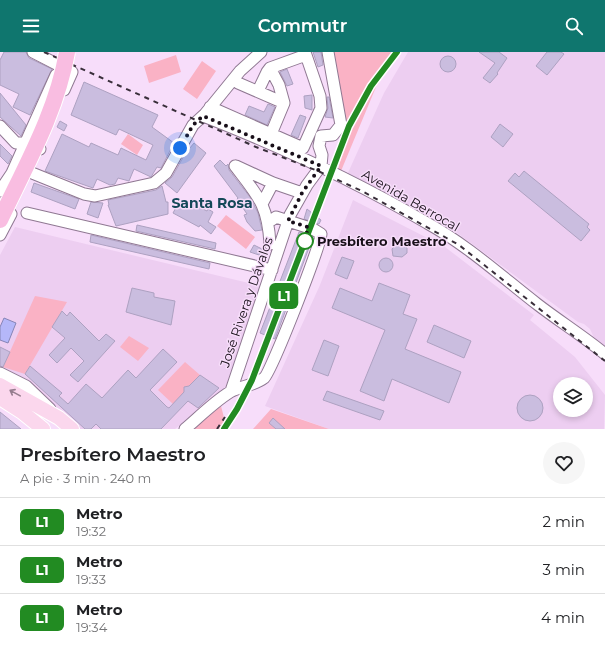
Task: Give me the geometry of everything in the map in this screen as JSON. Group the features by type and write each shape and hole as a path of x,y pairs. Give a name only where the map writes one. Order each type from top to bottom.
{"highway":[{"path":"0,220 49,110 62,74 64,59"}],"main road":[{"path":"0,385 59,418 72,429"},
{"path":"0,398 22,412 43,429"}],"street":[{"path":"0,235 41,153 40,150 46,141 72,72 64,59 33,52"},
{"path":"32,173 84,194 95,196 128,187 145,186 161,179 166,173 193,125 240,71 261,52"},
{"path":"321,166 322,155 319,146 321,136 333,135 341,125 328,52"},
{"path":"204,114 271,134 303,148 321,108 320,96 306,55 270,68 258,91"},
{"path":"0,191 8,179 26,143 64,59"},
{"path":"270,68 284,103 271,134"},
{"path":"238,83 284,103"},
{"name":"Avenida Berrocal","path":"204,114 321,166 428,223 478,257 538,305 583,336 605,354"},
{"path":"0,126 16,143 32,143 38,146 40,150"},
{"path":"274,248 269,222 262,204 255,192 235,166 302,193"},
{"name":"José Rivera y Dávalos","path":"231,391 272,270 274,248 302,193 321,166"},
{"path":"0,171 8,179"},
{"path":"262,204 273,182"},
{"path":"27,213 272,270"},
{"path":"185,429 231,391 258,382 268,374 322,237 319,231 276,217 269,222"},
{"path":"259,240 274,248"},
{"path":"0,373 26,386 59,418"}],"shaded area":[{"path":"332,52 400,52 376,87 341,171 338,170 346,136"},
{"path":"408,52 605,52 605,348 595,340 590,329 584,324 578,322 441,221 347,175 384,93"},
{"path":"176,55 181,72 149,83 144,66"},
{"path":"202,61 216,71 197,99 183,89"},
{"path":"128,134 143,145 137,155 121,144"},
{"path":"353,200 445,247 534,315 530,320 575,357 591,377 553,377 553,417 593,417 593,380 605,395 604,429 329,429 265,406 320,285"},
{"path":"226,215 255,237 246,249 217,226"},
{"path":"15,227 265,287 226,388 175,429 80,429 27,383 0,368 0,255"},
{"path":"35,296 67,302 25,374 3,367"},
{"path":"129,336 149,348 138,361 120,347"},
{"path":"185,362 200,375 173,404 158,390"},
{"path":"221,406 227,429 192,429"},
{"path":"271,409 329,429 253,429"}],"water":[{"path":"4,318 16,323 8,343 0,340 0,327"}],"building":[{"path":"4,52 26,52 29,58 52,69 30,115 13,107 19,94 0,85 0,60"},
{"path":"313,52 321,52 323,65 318,67"},
{"path":"479,52 499,52 507,58 497,73 498,74 490,83 483,78 495,63"},
{"path":"547,52 561,52 564,54 547,75 536,66"},
{"path":"445,56 451,56 456,61 454,70 451,72 445,72 440,67 440,61"},
{"path":"287,69 293,84 287,86 280,72"},
{"path":"84,82 158,115 152,127 174,143 161,168 157,167 151,177 134,169 129,181 118,178 115,184 110,185 97,179 93,188 45,171 62,134 89,147 91,143 118,155 121,148 146,160 153,145 119,129 116,135 71,115"},
{"path":"0,93 26,125 21,136 0,117"},
{"path":"312,95 312,110 305,108 304,96"},
{"path":"327,97 329,97 333,118 325,117 328,108"},
{"path":"268,104 275,107 267,125 245,115 249,106 264,112"},
{"path":"300,115 306,117 298,138 291,135"},
{"path":"60,121 67,125 64,131 57,127"},
{"path":"500,124 513,134 503,147 491,137"},
{"path":"194,143 206,153 177,193 165,183 172,177 185,154"},
{"path":"0,144 12,156 8,164 0,156"},
{"path":"220,160 226,166 228,164 229,170 250,197 258,213 262,230 255,231 247,222 244,215 247,214 237,199 238,198 214,166"},
{"path":"524,171 589,224 587,227 590,230 581,241 508,181 515,173 519,177"},
{"path":"34,183 79,199 75,209 31,192"},
{"path":"162,186 166,202 168,202 168,214 116,226 108,205 108,200 156,190"},
{"path":"91,202 103,203 98,218 87,214"},
{"path":"179,202 188,202 207,211 208,209 213,212 208,222 216,227 211,234 200,225 199,227 173,213"},
{"path":"307,209 321,220 319,224 304,219"},
{"path":"137,225 216,243 215,249 136,231"},
{"path":"299,232 313,237 275,339 260,333"},
{"path":"91,235 210,263 209,269 90,242"},
{"path":"397,243 402,243 407,248 407,253 402,257 393,256 392,249"},
{"path":"254,245 262,249 259,255 250,252"},
{"path":"342,257 354,261 347,279 335,274"},
{"path":"383,258 389,258 393,262 393,268 389,272 383,272 379,268 379,262"},
{"path":"379,283 410,295 403,314 417,319 405,349 461,372 449,403 392,379 384,401 360,391 385,330 332,308 340,288 372,301"},
{"path":"132,288 154,293 154,297 175,301 171,325 126,312"},
{"path":"62,311 67,316 70,312 99,341 106,334 115,341 78,382 70,375 84,361 71,348 57,363 49,355 65,338 52,327"},
{"path":"434,325 471,341 464,358 427,342"},
{"path":"324,340 339,346 328,376 312,370"},
{"path":"0,347 10,352 3,367 0,366"},
{"path":"163,349 177,362 150,390 167,407 169,408 184,392 184,387 189,386 200,375 219,388 198,408 188,401 161,429 101,429 96,424 91,429 85,429 25,374 30,366 62,393 59,396 68,404 86,384 102,398 128,370 136,378"},
{"path":"327,391 384,411 380,420 323,400"},
{"path":"530,395 539,399 543,408 539,417 530,421 521,417 517,408 521,399"},
{"path":"0,412 21,429 0,429"},
{"path":"273,418 285,429 276,429 269,423"}],"railway":[{"path":"44,52 256,147 318,171 362,191 459,245 605,361"},
{"path":"224,429 237,409 252,380 349,126 371,86 397,52"},
{"path":"217,429 225,417"}],"metro line":[{"name":"L1","path":"224,429 237,409 252,380 349,126 371,86 397,52"}],"place":[{"name":"Presbítero Maestro","path":"305,241"}],"district":[{"name":"Santa Rosa","path":"212,203"}],"route":[{"path":"180,148 193,125 203,116 321,166 302,193 288,221 308,227 305,241"}]}
